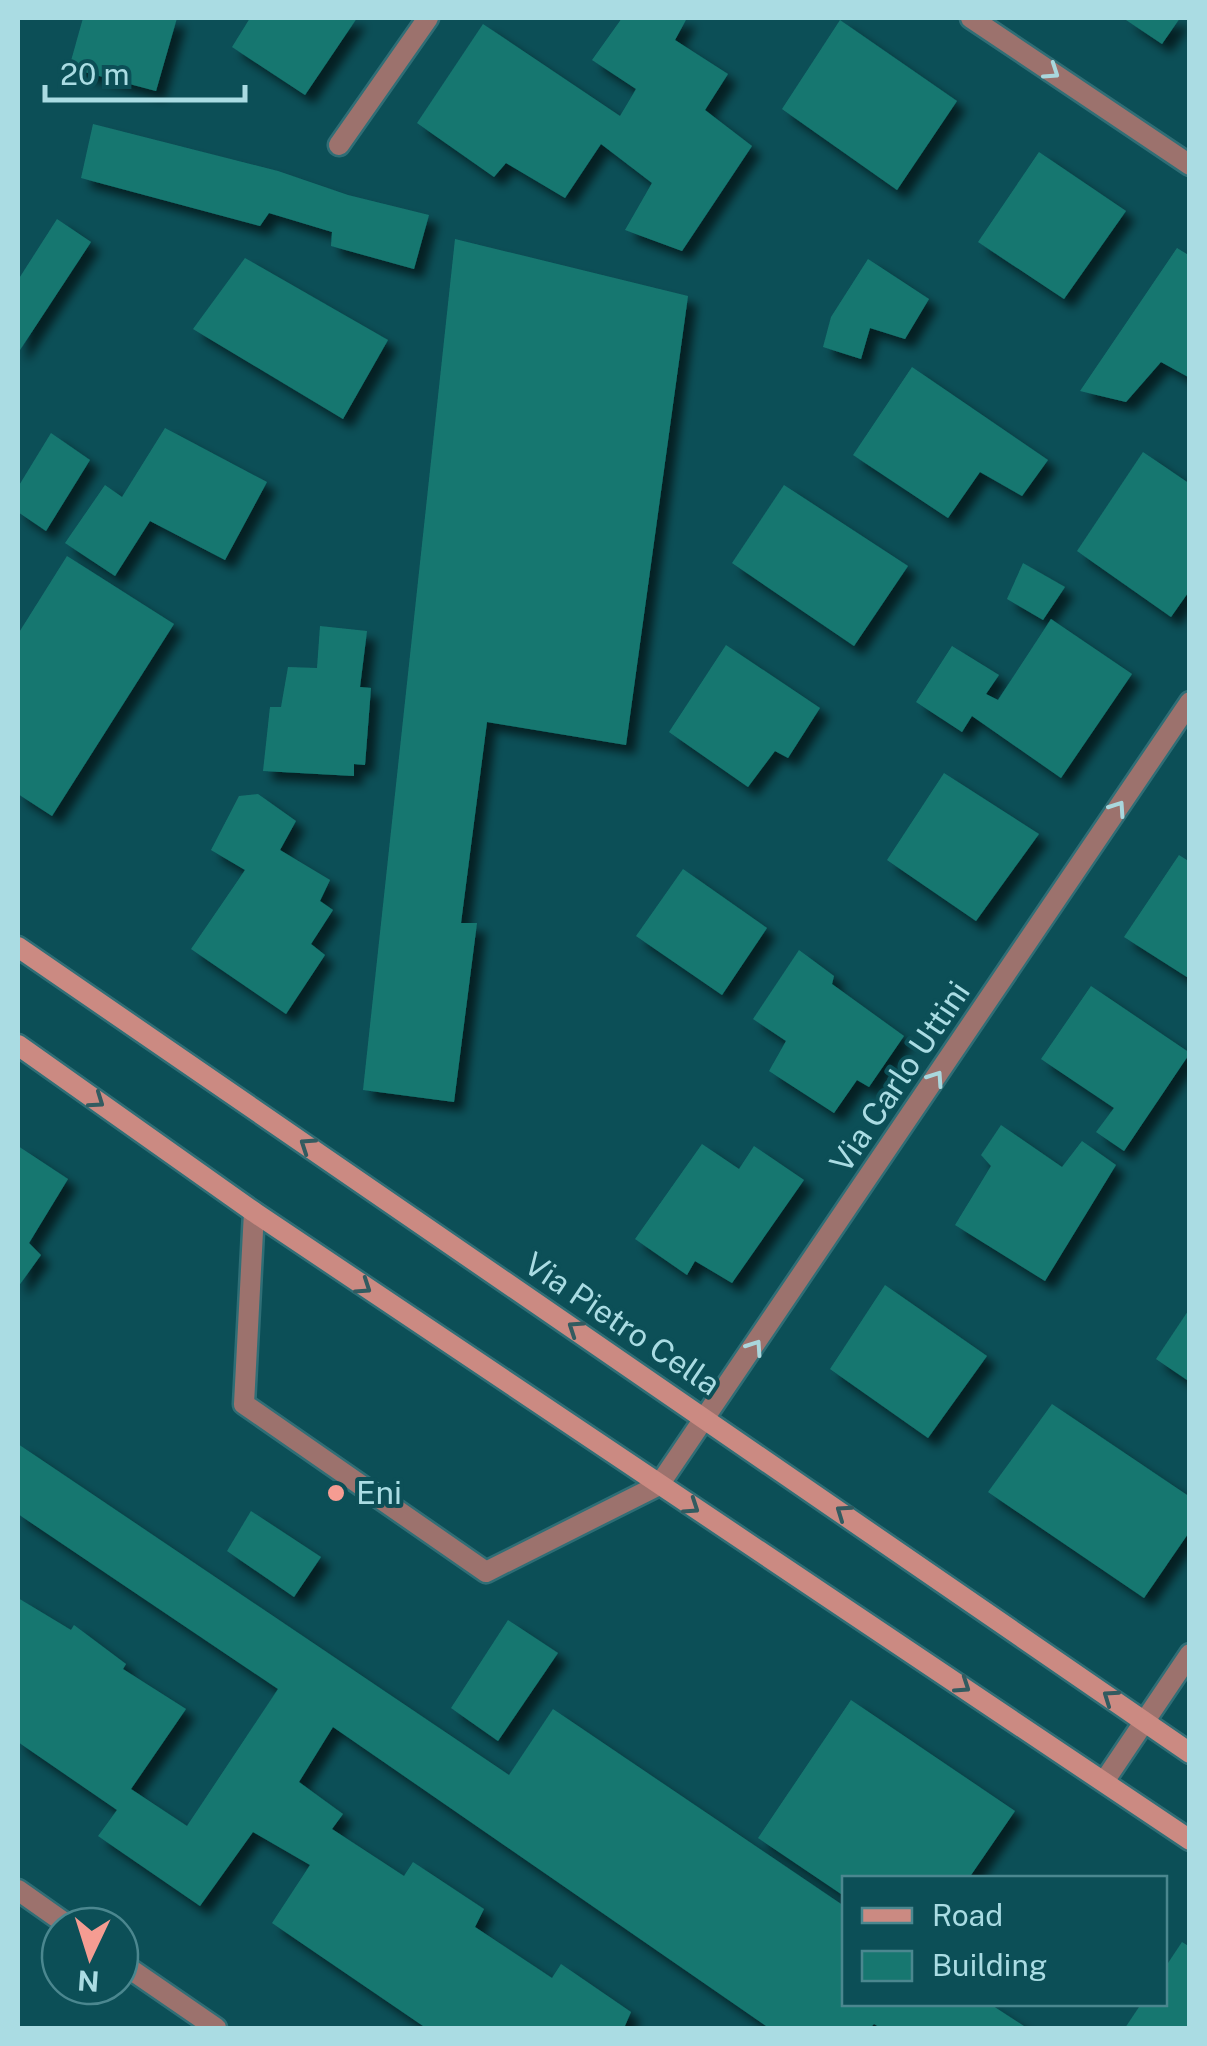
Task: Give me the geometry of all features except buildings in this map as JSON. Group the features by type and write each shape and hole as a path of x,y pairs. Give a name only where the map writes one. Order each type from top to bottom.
{"main road":[{"name":"Via Pietro Cella","path":"18,948 708,1418 1190,1754"},
{"path":"18,1045 254,1212 1190,1840"}],"street":[{"path":"339,145 428,18"},
{"path":"971,18 1190,165"},
{"name":"Via Carlo Uttini","path":"659,1485 1190,702"},
{"path":"254,1212 244,1404 486,1572 659,1485"},
{"path":"1105,1780 1190,1654"},
{"path":"18,1890 41,1906"},
{"path":"140,1976 216,2028"}],"place":[{"name":"Eni","path":"336,1493"}]}
